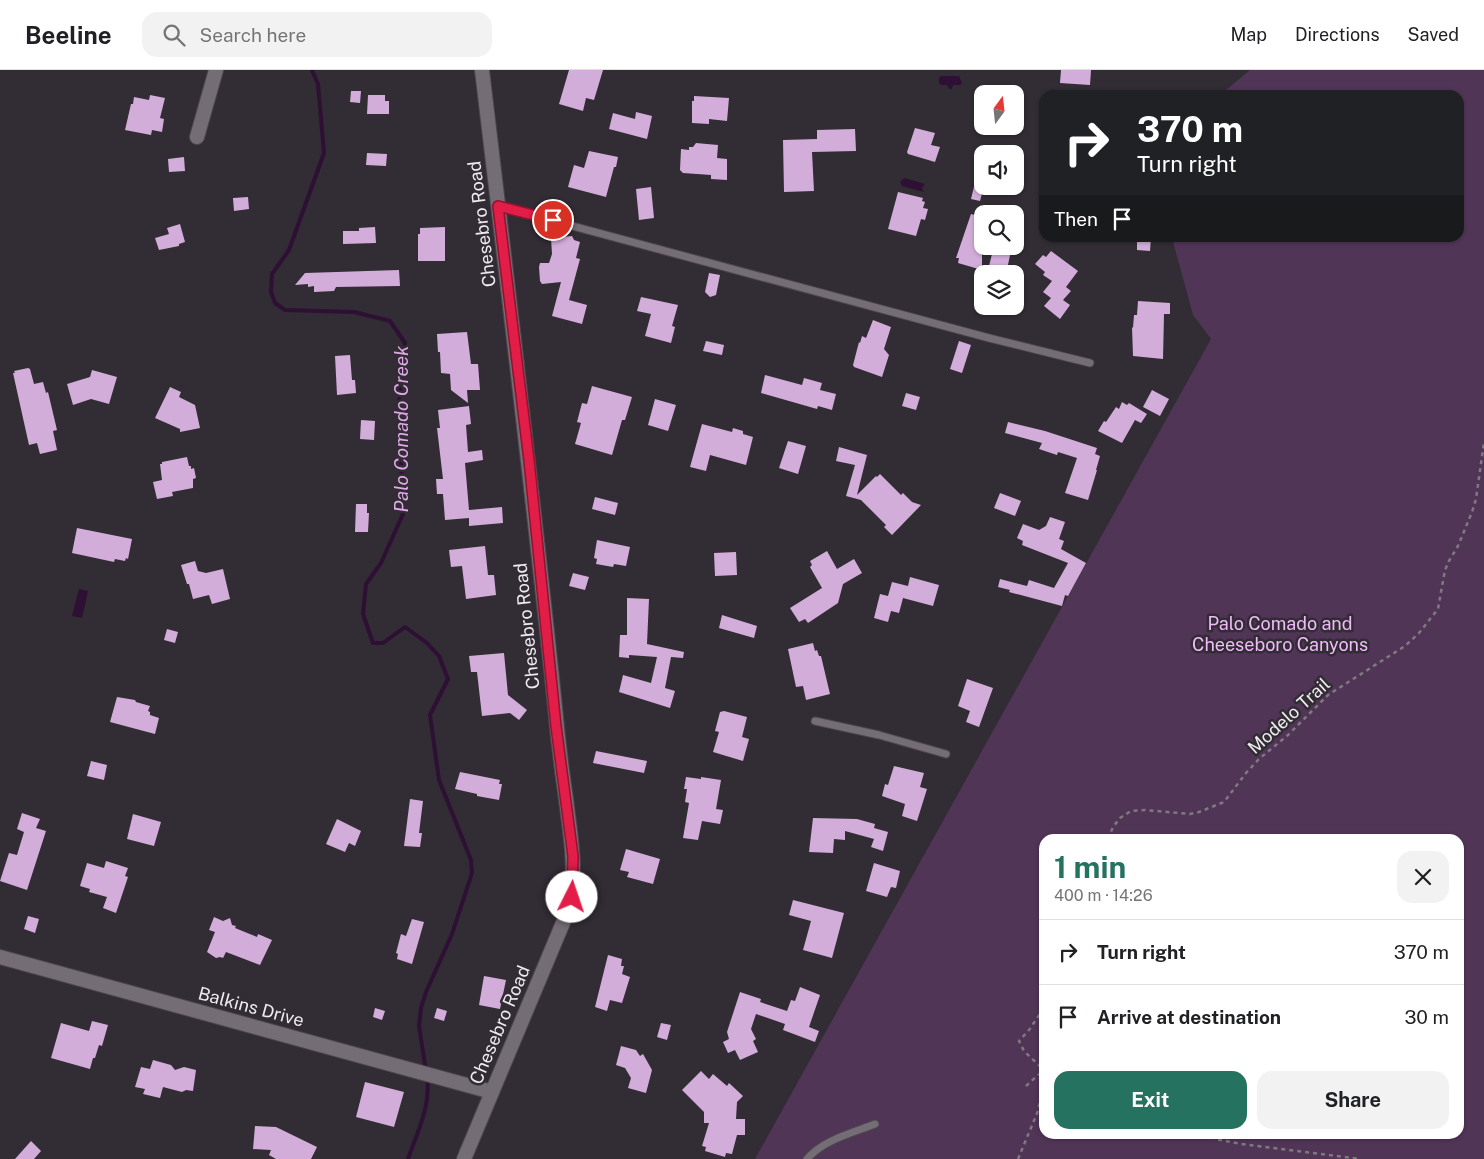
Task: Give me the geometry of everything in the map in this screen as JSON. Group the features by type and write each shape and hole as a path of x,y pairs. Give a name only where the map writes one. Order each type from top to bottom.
{"street":[{"path":"198,137 216,70"},
{"name":"Chesebro Road","path":"464,1159 565,918 572,897 573,864 556,726 530,467 482,70"},
{"name":"Balkins Drive","path":"0,957 492,1092"}],"lane":[{"path":"498,206 989,338 1090,363"},
{"path":"815,721 879,735 946,754"},
{"path":"807,1159 814,1151 832,1141 875,1124"}],"path":[{"name":"Modelo Trail","path":"1110,834 1120,818 1131,812 1145,810 1190,814 1224,802 1259,759 1288,735 1328,695 1397,651 1419,633 1438,609 1445,570 1458,546 1472,512 1484,442"},
{"path":"1039,1015 1019,1041 1024,1051 1039,1066"},
{"path":"1026,1086 1039,1074"},
{"path":"1018,1159 1039,1106"},
{"path":"1217,1139 1242,1144 1360,1159"}],"green space":[{"name":"Palo Comado and Cheeseboro Canyons","path":"1250,70 1484,70 1484,1159 755,1159 1211,339 1193,315 1173,242 1464,242 1464,90 1226,90"}],"shaded area":[{"path":"941,76 959,76 962,83 960,85 953,85 952,89 949,89 947,85 939,83"},
{"path":"904,178 925,184 922,188 924,192 902,186 900,182"},
{"path":"79,589 88,591 82,618 72,616"}],"building":[{"path":"569,70 603,70 594,100 586,98 583,111 559,104"},
{"path":"1061,70 1091,70 1090,85 1060,83"},
{"path":"351,91 361,91 360,103 350,102"},
{"path":"150,95 165,98 160,118 164,119 162,132 152,130 151,135 125,130 134,97 149,100"},
{"path":"368,95 385,95 385,101 389,101 389,114 367,114"},
{"path":"694,96 729,98 727,121 709,119 709,124 692,123 692,101 694,101"},
{"path":"636,112 652,116 647,139 609,129 613,113 635,119"},
{"path":"915,128 935,133 931,145 940,147 935,162 908,154"},
{"path":"855,129 856,151 812,152 814,191 784,192 783,140 817,139 817,130"},
{"path":"696,143 718,145 717,158 727,159 727,180 711,179 711,175 683,173 680,170 681,149 689,150 689,147 693,147"},
{"path":"589,151 618,157 606,197 568,187 574,165 584,168"},
{"path":"367,153 387,154 386,166 366,165"},
{"path":"184,157 185,171 169,172 168,159"},
{"path":"651,187 654,218 639,220 636,189"},
{"path":"974,187 974,195 982,195 980,201 971,199"},
{"path":"898,192 923,198 922,201 925,202 923,208 928,209 925,220 921,219 916,236 888,229"},
{"path":"248,197 249,209 234,211 233,198"},
{"path":"971,214 974,215 974,255 982,255 982,265 974,265 974,268 958,263 959,258 956,258"},
{"path":"180,224 185,242 179,244 179,246 159,250 155,238 169,234 167,228"},
{"path":"375,227 376,243 343,244 343,231 359,231 359,228"},
{"path":"445,227 445,261 418,261 418,234 420,234 420,228"},
{"path":"572,236 574,240 580,242 576,258 580,259 569,300 587,305 582,324 552,316 561,282 542,284 540,281 540,263 549,263 552,254 551,238"},
{"path":"1137,242 1151,242 1150,251 1137,250"},
{"path":"1051,251 1078,271 1066,287 1071,291 1063,300 1070,305 1060,319 1044,306 1051,298 1043,292 1052,281 1043,275 1045,272 1035,264 1043,255 1046,257"},
{"path":"992,255 1010,255 1008,265 989,265"},
{"path":"399,270 400,286 336,287 334,291 314,292 314,286 308,287 308,284 295,285 305,273"},
{"path":"709,273 720,275 716,295 710,297 705,292"},
{"path":"641,297 678,305 672,326 675,327 671,343 645,336 651,314 637,311"},
{"path":"1138,301 1170,303 1170,314 1164,314 1163,359 1133,356 1132,327 1134,315 1137,315"},
{"path":"873,320 891,327 884,349 889,355 882,377 853,365 859,342 862,336 866,338"},
{"path":"467,332 471,364 478,364 480,390 467,390 468,403 451,390 450,374 441,373 437,334"},
{"path":"706,341 724,345 722,355 703,351"},
{"path":"959,341 971,345 962,373 950,369"},
{"path":"350,355 352,380 355,380 356,393 337,395 335,356"},
{"path":"30,369 34,384 43,382 46,393 48,392 57,430 53,431 57,450 40,454 37,443 29,445 13,373 15,373 14,371"},
{"path":"92,370 117,377 109,404 91,399 73,405 67,384 90,377"},
{"path":"765,375 802,385 804,378 822,383 820,390 836,394 832,410 818,406 817,409 761,393"},
{"path":"592,386 632,397 625,420 622,420 612,455 575,444 581,423 577,422 582,403 587,404"},
{"path":"170,387 181,392 179,397 195,405 200,428 180,432 180,429 155,418"},
{"path":"1152,390 1169,399 1160,416 1143,407"},
{"path":"906,393 920,397 916,410 902,406"},
{"path":"655,399 676,405 668,431 648,425"},
{"path":"1122,402 1127,405 1129,403 1147,414 1141,423 1135,420 1122,443 1098,431 1116,407 1119,409"},
{"path":"469,406 471,424 466,425 468,452 482,450 483,460 465,463 469,510 502,507 503,523 469,526 469,518 445,520 443,494 437,494 436,479 443,479 437,428 440,428 438,410"},
{"path":"361,420 375,421 374,440 360,439"},
{"path":"1008,422 1045,431 1097,448 1095,454 1100,456 1088,500 1065,493 1077,458 1058,452 1057,455 1039,449 1042,443 1005,433"},
{"path":"702,424 732,432 733,428 753,437 746,465 710,455 706,471 690,467"},
{"path":"788,441 806,446 798,474 779,468"},
{"path":"839,447 867,455 857,495 880,474 901,495 903,493 912,502 921,505 892,535 884,527 886,525 861,500 846,496 855,465 836,461"},
{"path":"187,457 189,466 191,466 191,469 194,468 196,478 193,479 193,488 172,492 173,496 157,499 153,482 162,480 160,464"},
{"path":"1000,493 1021,501 1015,516 994,508"},
{"path":"595,497 618,503 615,515 592,509"},
{"path":"356,504 367,504 367,513 369,513 368,532 355,532"},
{"path":"1050,517 1065,522 1059,539 1064,541 1061,549 1086,563 1068,596 1065,595 1062,606 1009,592 1010,590 998,587 1000,579 1027,586 1029,580 1054,588 1068,563 1022,545 1023,541 1017,538 1023,524 1039,530 1046,526"},
{"path":"77,528 132,539 128,559 126,558 125,561 115,559 114,562 72,553"},
{"path":"597,540 630,547 626,566 614,564 613,567 596,564 597,559 594,558"},
{"path":"485,546 488,575 494,575 496,595 466,599 462,566 451,567 449,550"},
{"path":"827,551 837,569 854,559 862,573 843,584 838,603 808,623 805,619 799,622 790,608 822,588 810,567 812,565 810,561"},
{"path":"736,552 737,575 715,576 714,553"},
{"path":"195,561 198,571 206,573 223,569 230,599 212,604 209,595 193,599 181,565"},
{"path":"573,573 589,577 585,590 569,586"},
{"path":"910,577 939,585 933,606 903,598 899,613 891,611 888,622 874,618 880,594 888,596 892,582 908,586"},
{"path":"627,598 649,599 647,644 684,652 683,658 671,657 665,688 675,691 670,708 619,692 623,675 651,683 657,657 629,655 629,658 619,657 620,635 627,635"},
{"path":"722,615 757,626 754,638 719,628"},
{"path":"167,629 178,632 175,643 164,640"},
{"path":"813,643 815,651 817,650 819,656 821,656 830,694 806,700 803,686 796,687 788,649"},
{"path":"504,653 508,695 527,710 519,720 510,713 482,716 477,672 471,672 469,656"},
{"path":"967,679 993,688 979,727 966,722 970,711 958,706"},
{"path":"117,697 135,700 150,706 148,711 150,715 159,718 155,734 110,722"},
{"path":"724,711 747,717 742,737 749,739 743,761 713,752 719,732 715,731 720,712"},
{"path":"596,751 647,761 644,773 593,763"},
{"path":"91,761 107,765 104,780 87,776"},
{"path":"894,766 924,773 920,787 927,789 917,821 902,816 905,804 882,796 885,784 888,785"},
{"path":"460,772 500,780 499,784 502,784 499,800 455,789"},
{"path":"686,777 721,780 716,809 723,810 720,824 702,821 698,840 683,838 689,803 685,802 687,789 684,789"},
{"path":"410,799 423,801 419,833 422,833 420,847 404,846"},
{"path":"22,813 40,819 36,828 46,831 27,890 0,881 9,853 17,855 24,832 17,829"},
{"path":"133,814 161,822 154,846 127,839"},
{"path":"813,818 857,819 875,824 874,828 888,832 883,851 871,847 874,839 845,831 845,840 834,839 833,853 809,852"},
{"path":"337,819 361,831 355,846 349,843 345,852 326,844"},
{"path":"626,849 660,859 653,884 627,877 629,872 620,870"},
{"path":"106,861 128,868 125,876 128,877 116,913 103,908 107,897 89,892 90,889 80,886 87,863 104,868"},
{"path":"874,863 900,871 896,888 891,887 887,897 866,891"},
{"path":"793,900 844,913 832,958 803,950 811,921 789,915"},
{"path":"28,916 39,919 35,933 24,929"},
{"path":"214,917 223,921 230,918 232,925 236,926 235,928 257,937 258,934 272,940 260,965 226,952 223,958 216,958 207,952 215,932 209,930"},
{"path":"412,919 424,922 412,964 397,959 398,954 396,953 401,934 406,936"},
{"path":"608,955 622,959 621,966 624,966 622,974 630,977 622,1003 610,1000 607,1011 595,1007"},
{"path":"484,976 506,980 500,1009 479,1005"},
{"path":"800,987 820,995 809,1027 819,1031 815,1042 783,1030 785,1024 756,1014 751,1029 756,1039 753,1041 758,1052 740,1060 735,1050 728,1053 723,1042 729,1039 727,1032 740,992 761,999 760,1002 787,1011 791,1000 795,1001"},
{"path":"375,1008 385,1011 382,1020 373,1017"},
{"path":"437,1008 447,1011 444,1021 434,1018"},
{"path":"92,1021 108,1025 102,1046 99,1045 90,1069 51,1058 61,1023 89,1031"},
{"path":"661,1023 671,1025 667,1040 657,1037"},
{"path":"621,1046 636,1050 640,1056 643,1054 652,1070 646,1093 628,1088 631,1078 625,1068 616,1065"},
{"path":"153,1060 171,1065 175,1070 184,1067 196,1070 193,1091 186,1090 182,1092 163,1087 160,1098 143,1094 145,1089 135,1087 141,1067 150,1069"},
{"path":"701,1071 709,1079 713,1074 727,1086 729,1083 743,1096 737,1102 736,1119 745,1119 745,1135 737,1135 732,1154 726,1153 725,1157 705,1151 706,1147 702,1146 709,1123 704,1123 704,1112 682,1090"},
{"path":"365,1082 404,1092 394,1127 356,1117"},
{"path":"255,1126 276,1127 317,1147 311,1159 276,1159 269,1155 271,1150 253,1149"},
{"path":"31,1141 41,1151 34,1159 15,1159"}],"waterway":[{"name":"Palo Comado Creek","path":"312,70 318,84 324,153 289,250 272,274 271,292 275,303 285,310 354,312 390,321 405,343 399,405 403,514 381,563 366,584 363,614 373,643 383,643 405,627 427,643 439,656 448,679 430,715 439,780 471,860 472,873 452,934 426,992 421,1008 419,1026 426,1071"},
{"name":"Palo Comado Creek","path":"408,1159 425,1109 428,1088 427,1078"}],"route":[{"path":"553,220 498,206 529,460 556,726 573,856 572,897"}]}
